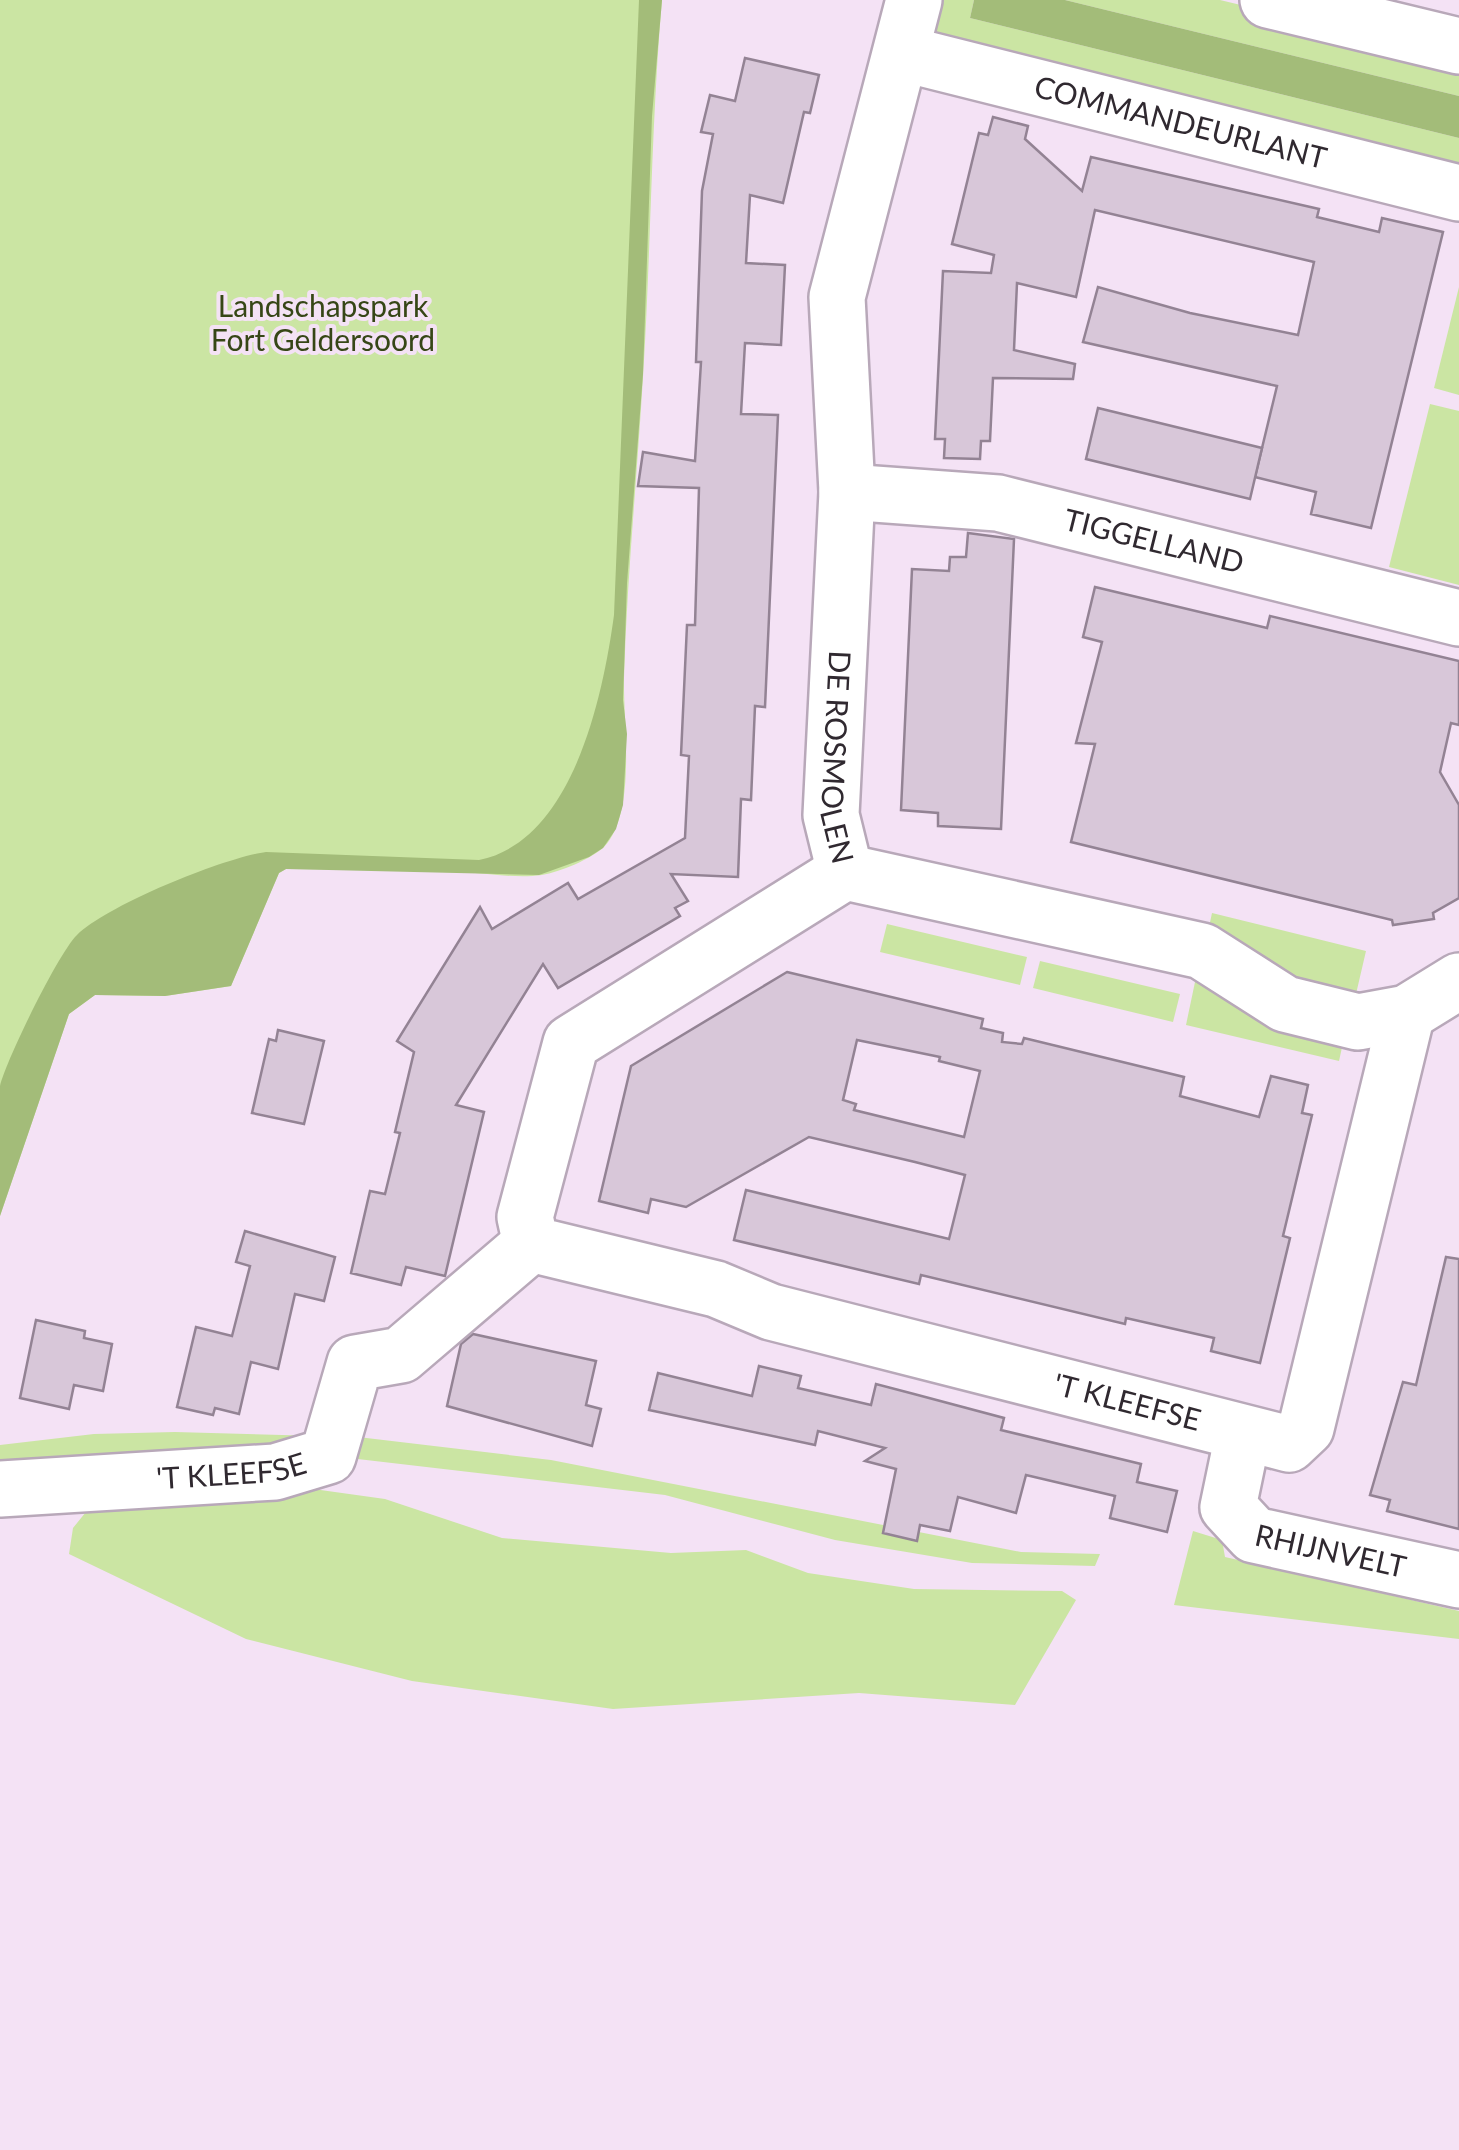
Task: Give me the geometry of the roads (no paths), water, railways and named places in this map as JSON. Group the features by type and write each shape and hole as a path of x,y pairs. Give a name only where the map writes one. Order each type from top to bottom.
{"street":[{"name":"DE ROSMOLEN","path":"914,0 837,296 847,492 831,815 845,872 1202,951 1285,1004 1358,1022 1406,1013 1459,981"},
{"path":"1268,0 1459,46"},
{"name":"COMMANDEURLANT","path":"901,53 1459,193"},
{"name":"TIGGELLAND","path":"847,492 998,503 1459,618"},
{"path":"530,1244 526,1217 571,1043 845,872"},
{"name":"'T KLEEFSE","path":"0,1489 275,1472 328,1456 355,1363 402,1354 530,1244 716,1289 771,1312 1290,1444 1306,1428 1406,1013"},
{"name":"RHIJNVELT","path":"1243,1434 1228,1508 1254,1535 1459,1580"}],"park label":[{"name":"Landschapspark Fort Geldersoord","path":"323,324"}]}
